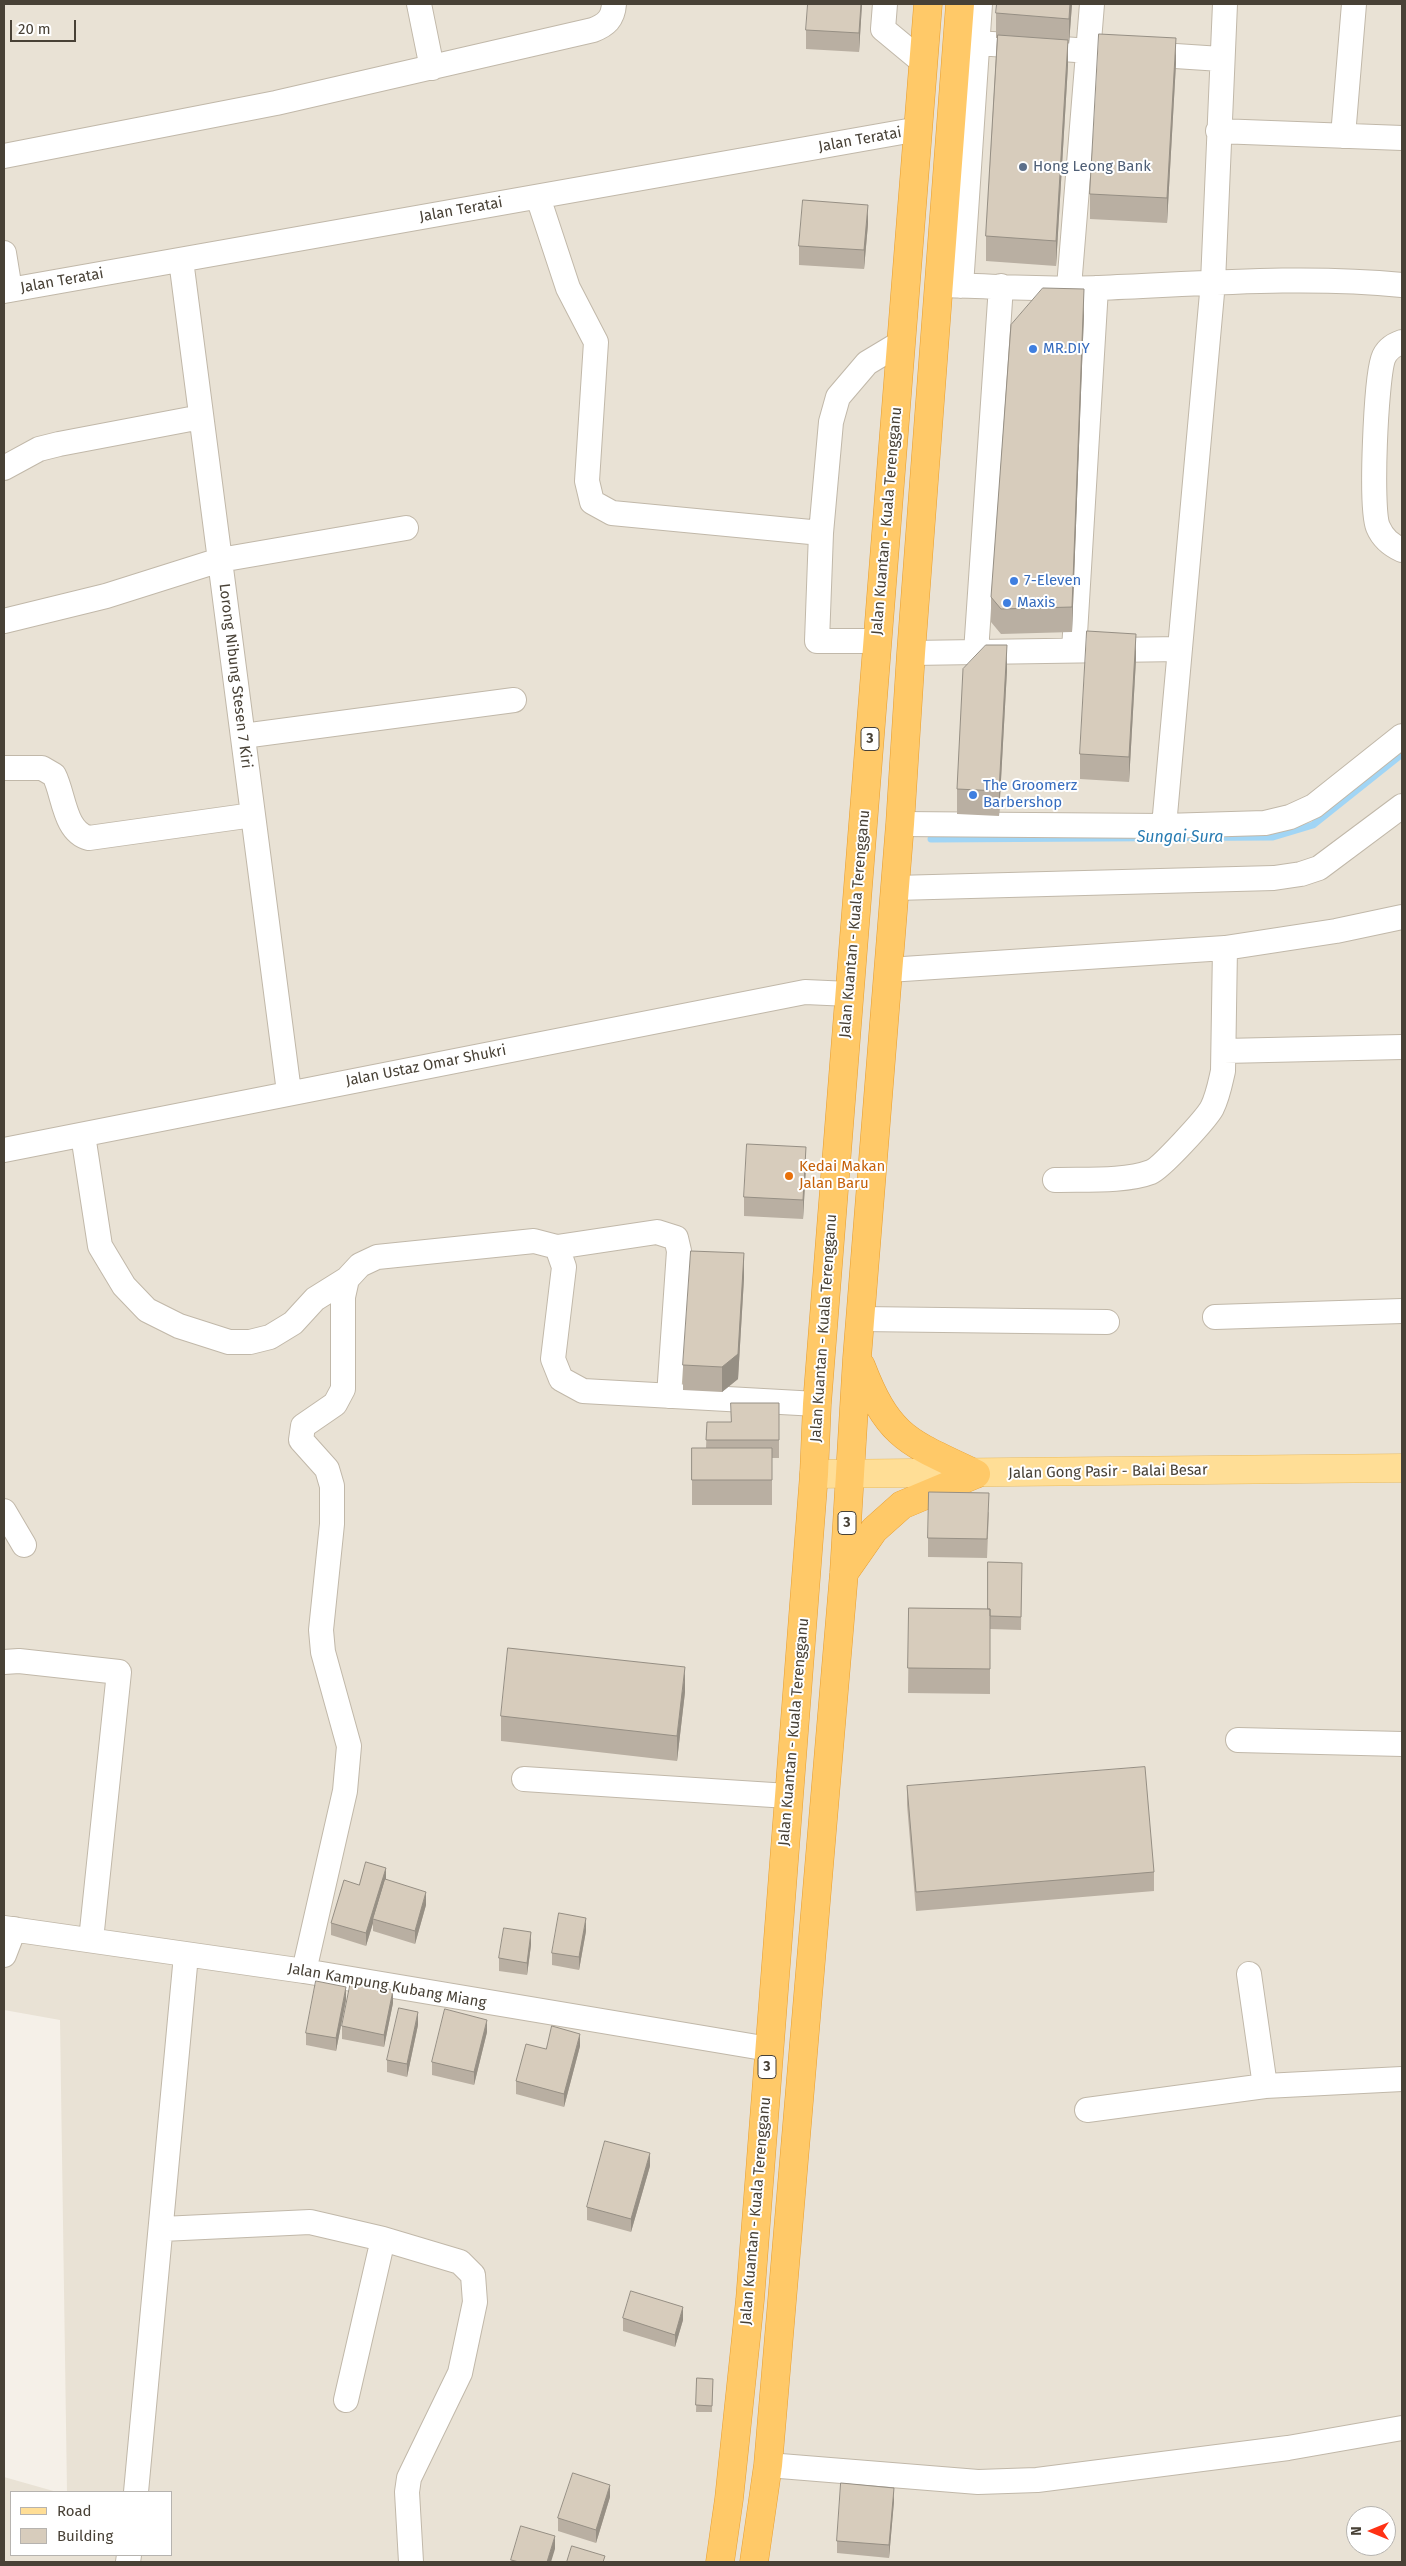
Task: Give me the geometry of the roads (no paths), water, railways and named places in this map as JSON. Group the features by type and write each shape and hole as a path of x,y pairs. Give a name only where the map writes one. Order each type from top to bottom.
{"highway":[{"name":"Jalan Kuantan - Kuala Terengganu","path":"720,2562 729,2499 750,2300 814,1474 817,1404 928,4"},
{"name":"3","path":"754,2562 768,2465 844,1573 858,1358 900,824 911,653 951,285 960,4"},
{"path":"858,1358 873,1398 887,1420 899,1434 920,1448 976,1474"},
{"path":"844,1573 874,1530 902,1505 976,1474"}],"main road":[{"name":"Jalan Gong Pasir - Balai Besar","path":"814,1474 976,1474 1402,1468"}],"street":[{"path":"419,4 432,68"},
{"path":"4,156 276,102 593,30 605,26 612,17 614,4"},
{"path":"885,4 883,29 924,63"},
{"path":"980,4 978,43 951,285 1096,288 1213,282 1356,281 1402,285"},
{"path":"1069,288 1092,4"},
{"path":"1164,826 1213,282 1221,59 1225,4"},
{"path":"1343,136 1354,4"},
{"path":"978,43 1221,59"},
{"name":"Jalan Teratai","path":"7,291 919,129"},
{"path":"1218,131 1402,138"},
{"path":"538,197 568,288 596,342 587,481 592,502 612,513 821,533"},
{"path":"4,253 7,291"},
{"name":"Lorong Nibung Stesen 7 Kiri","path":"181,260 289,1092"},
{"path":"976,652 1001,286"},
{"path":"1074,650 1096,288"},
{"path":"878,641 816,641 821,533 831,422 838,397 867,363 902,342"},
{"path":"1402,342 1393,346 1387,352 1381,370 1374,476 1374,506 1378,527 1388,543 1402,550"},
{"path":"4,468 39,449 201,417"},
{"path":"4,621 106,596 220,560 406,528"},
{"path":"911,653 1180,649"},
{"path":"243,736 514,700"},
{"path":"900,824 1164,826 1264,823 1290,817 1314,806 1402,736"},
{"path":"4,768 42,768 54,775 69,820 82,836 89,838 253,815"},
{"path":"895,888 1264,878 1301,874 1319,868 1338,856 1402,806"},
{"path":"888,970 1225,948 1336,931 1402,917"},
{"path":"1055,1180 1132,1176 1152,1172 1164,1162 1211,1110 1219,1092 1224,1051 1225,948"},
{"name":"Jalan Ustaz Omar Shukri","path":"4,1150 289,1092 805,992 850,994"},
{"path":"1224,1051 1402,1047"},
{"path":"83,1135 100,1246 124,1286 147,1310 179,1326 230,1342 250,1342 270,1336 293,1323 315,1299 347,1279 360,1265 377,1257 534,1241 557,1247 657,1232 676,1238 679,1251 669,1396"},
{"path":"557,1247 564,1266 553,1359 561,1379 583,1392 817,1404"},
{"path":"304,1971 345,1791 349,1746 323,1652 321,1630 332,1524 332,1486 327,1469 301,1440 303,1426 335,1404 343,1389 343,1297 347,1279"},
{"path":"1214,1317 1402,1310"},
{"path":"861,1319 1107,1322"},
{"path":"4,1511 24,1544"},
{"path":"4,1662 19,1661 119,1672 91,1940"},
{"path":"1238,1740 1402,1744"},
{"path":"524,1779 788,1796"},
{"path":"4,1955 9,1928"},
{"name":"Jalan Kampung Kubang Miang","path":"9,1928 304,1971 769,2049"},
{"path":"136,2491 162,2229 186,1955"},
{"path":"1249,1974 1265,2086"},
{"path":"1088,2110 1265,2086 1402,2079"},
{"path":"162,2229 310,2222 383,2239 460,2262 473,2275 475,2302 460,2374 409,2478 407,2492 411,2562"},
{"path":"346,2400 383,2239"},
{"path":"768,2465 968,2481 1037,2480 1288,2448 1402,2428"}],"waterway":[{"name":"Sungai Sura","path":"931,839 1273,837 1313,825 1402,754"}],"place":[{"name":"Hong Leong Bank","path":"1023,167"},
{"name":"MR.DIY","path":"1033,349"},
{"name":"7-Eleven","path":"1014,581"},
{"name":"Maxis","path":"1007,603"},
{"name":"The Groomerz Barbershop","path":"973,795"},
{"name":"Kedai Makan Jalan Baru","path":"789,1176"}]}
